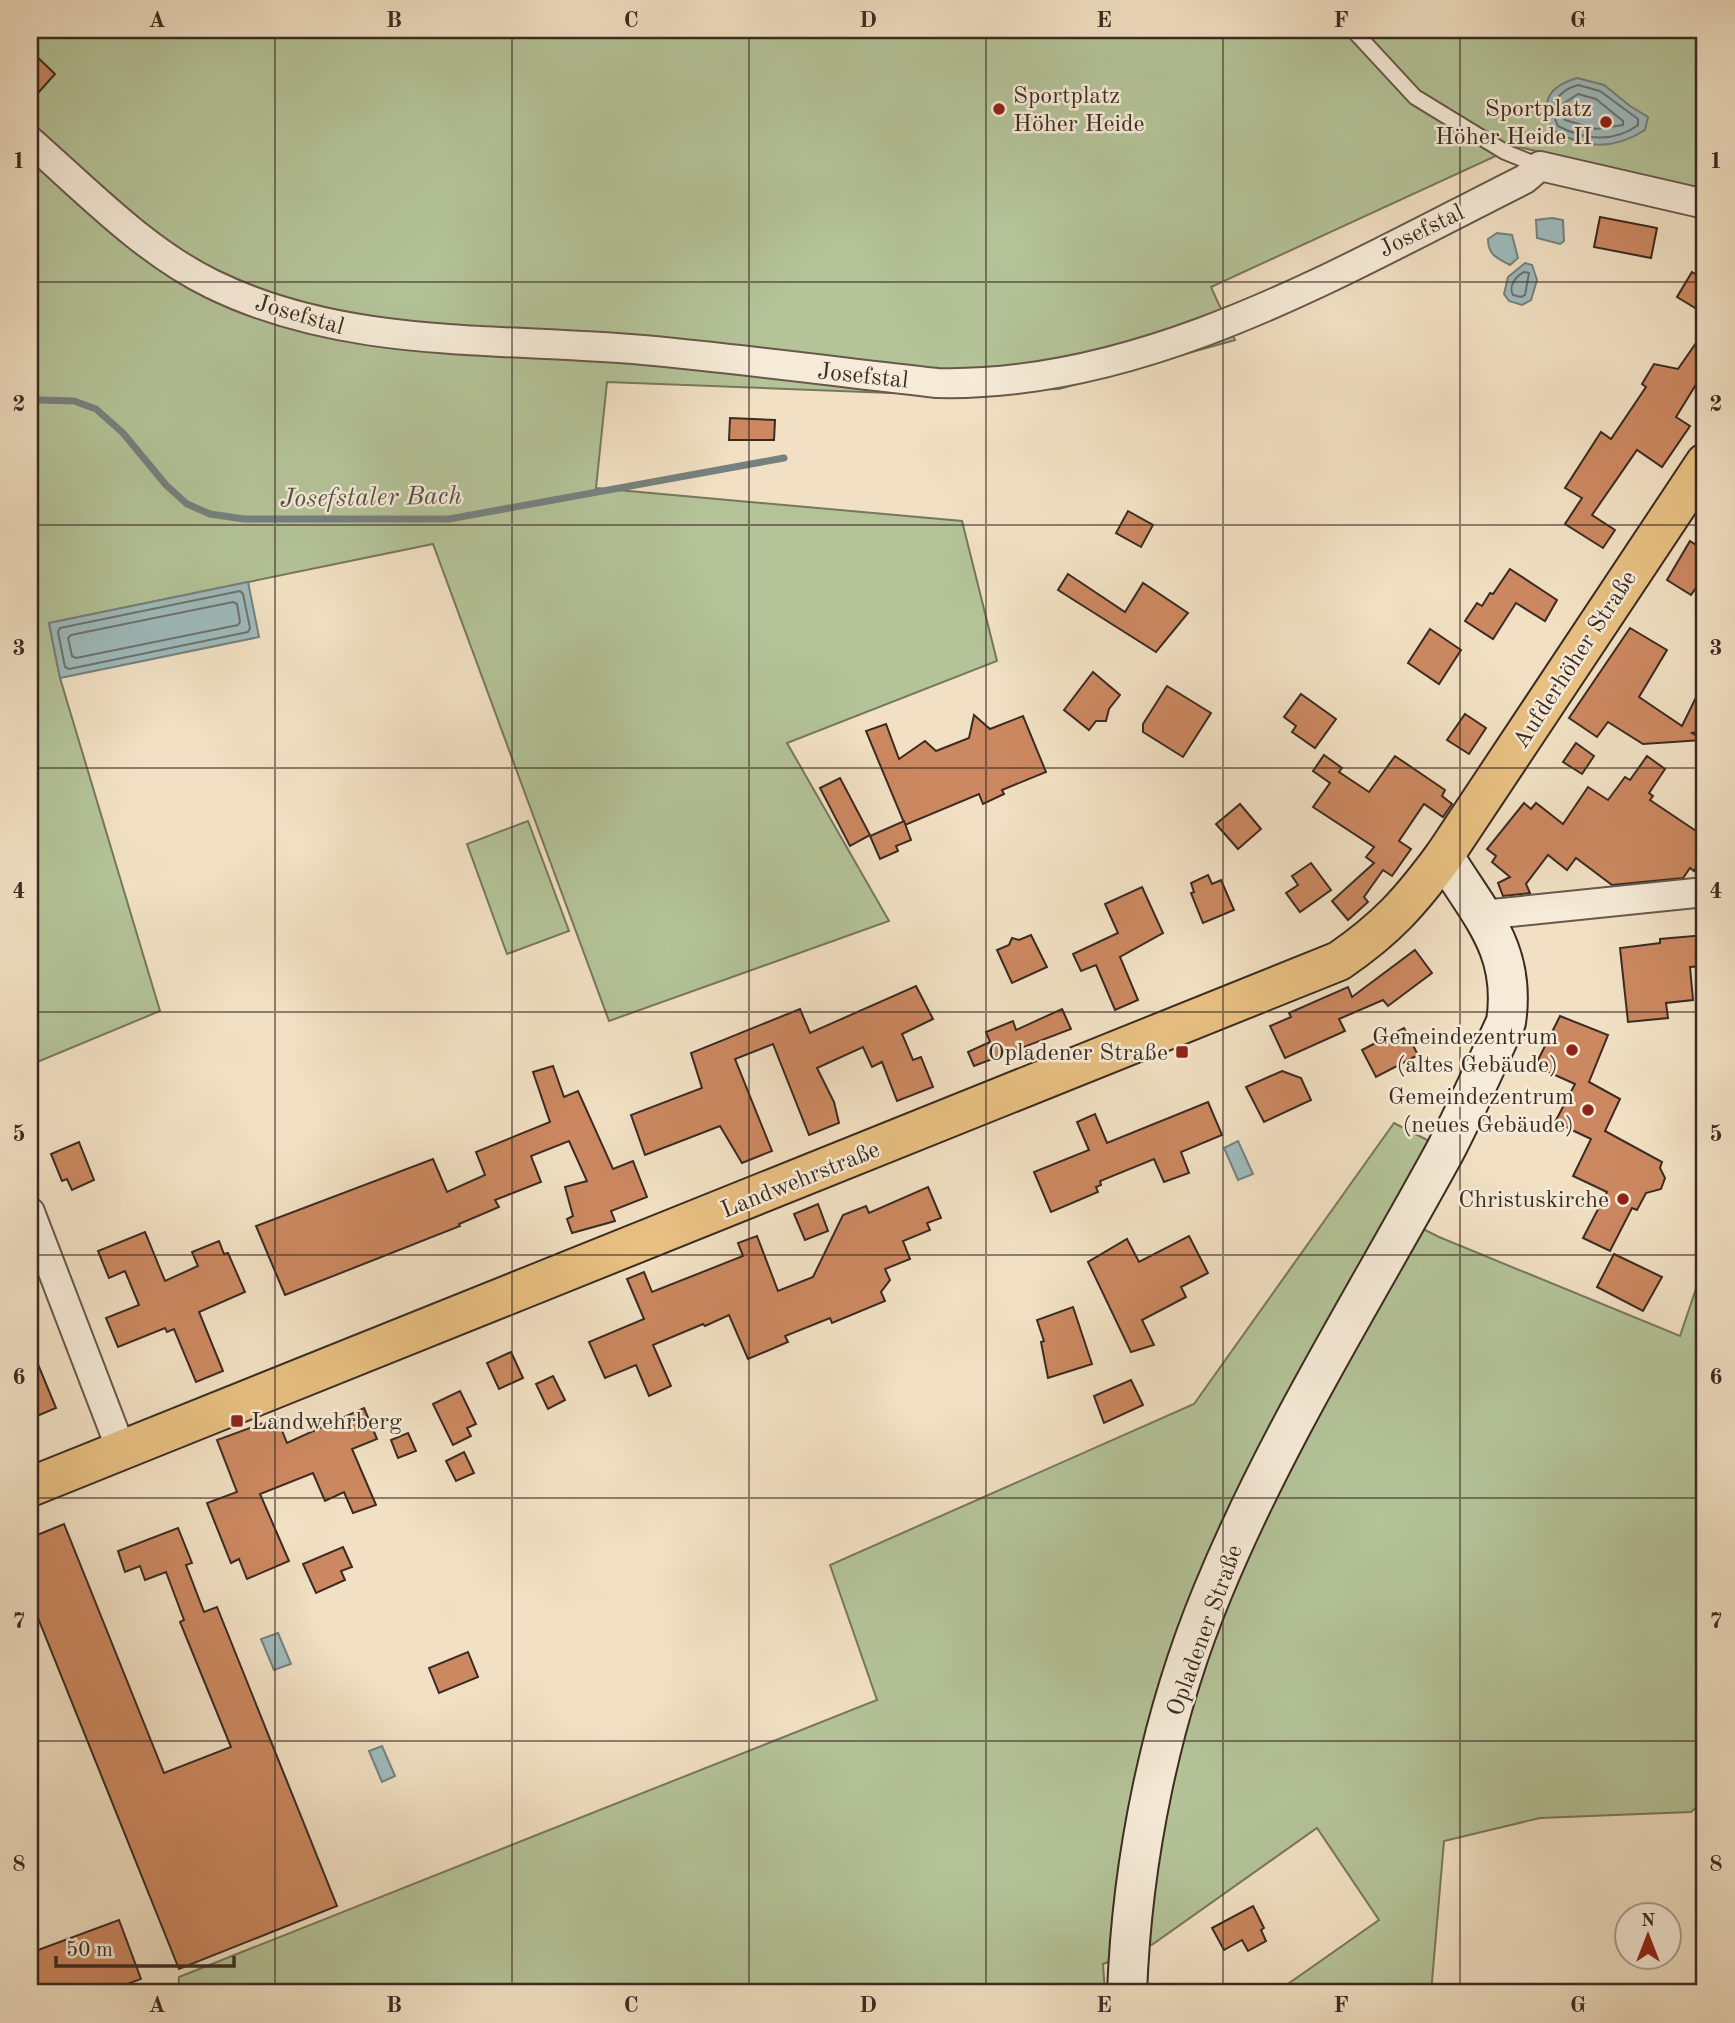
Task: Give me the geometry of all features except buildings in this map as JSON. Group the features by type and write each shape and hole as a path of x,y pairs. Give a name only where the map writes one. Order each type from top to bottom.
{"main road":[{"name":"Aufderhöher Straße","path":"1444,856 1705,463"},
{"name":"Opladener Straße","path":"1127,1993 1137,1878 1155,1787 1170,1721 1212,1593 1293,1424 1445,1150 1506,1022 1510,1001 1507,967 1482,915 1444,856"},
{"name":"Landwehrstraße","path":"30,1488 1339,961 1380,932 1407,906 1444,856"}],"street":[{"name":"Josefstal","path":"30,141 143,239 174,261 211,284 301,318 365,332 642,350 937,383 972,384 1077,368 1168,345 1228,324 1518,182 1541,166"},
{"path":"1541,166 1705,204"},
{"path":"1482,915 1705,892"},
{"path":"30,1212 122,1452"}],"lane":[{"path":"1353,30 1415,97 1505,152 1541,166"}],"green space":[{"path":"30,30 1705,30 1705,192 1507,144 1498,155 1211,287 1235,340 1059,389 891,393 607,382 596,488 962,521 997,661 787,743 889,921 609,1021 433,544 49,623 60,678 160,1011 30,1065"},
{"path":"528,821 569,931 507,954 467,844"},
{"path":"1394,1123 1433,1143 1393,1214 1439,1237 1680,1336 1705,1262 1705,1800 1691,1812 1540,1818 1444,1841 1431,1993 1275,1993 1379,1920 1317,1828 1153,1944 1103,1964 1105,1993 178,1993 179,1977 877,1700 830,1565 1194,1404"}],"water":[{"path":"1577,78 1604,85 1648,117 1645,130 1621,141 1598,145 1576,141 1552,130 1547,111 1549,96 1559,86"},
{"path":"1536,220 1563,220 1564,241 1560,244 1537,238"},
{"path":"1497,233 1512,235 1518,258 1510,265 1497,258 1490,249 1488,239"},
{"path":"1525,263 1532,265 1537,280 1531,300 1522,305 1509,301 1504,294 1508,277"},
{"path":"248,582 259,637 60,678 49,623"},
{"path":"1238,1141 1253,1174 1238,1180 1224,1148"},
{"path":"278,1633 291,1664 274,1670 261,1639"},
{"path":"382,1746 395,1776 382,1782 369,1751"}],"waterway":[{"name":"Josefstaler Bach","path":"40,400 74,401 96,409 123,433 166,485 187,504 210,514 244,519 449,519 784,458"}],"place":[{"name":"Sportplatz Höher Heide","path":"999,109"},
{"name":"Sportplatz Höher Heide II","path":"1606,122"},
{"name":"Gemeindezentrum (altes Gebäude)","path":"1572,1050"},
{"name":"Opladener Straße","path":"1182,1052"},
{"name":"Gemeindezentrum (neues Gebäude)","path":"1588,1110"},
{"name":"Christuskirche","path":"1623,1199"},
{"name":"Landwehrberg","path":"237,1421"}]}
